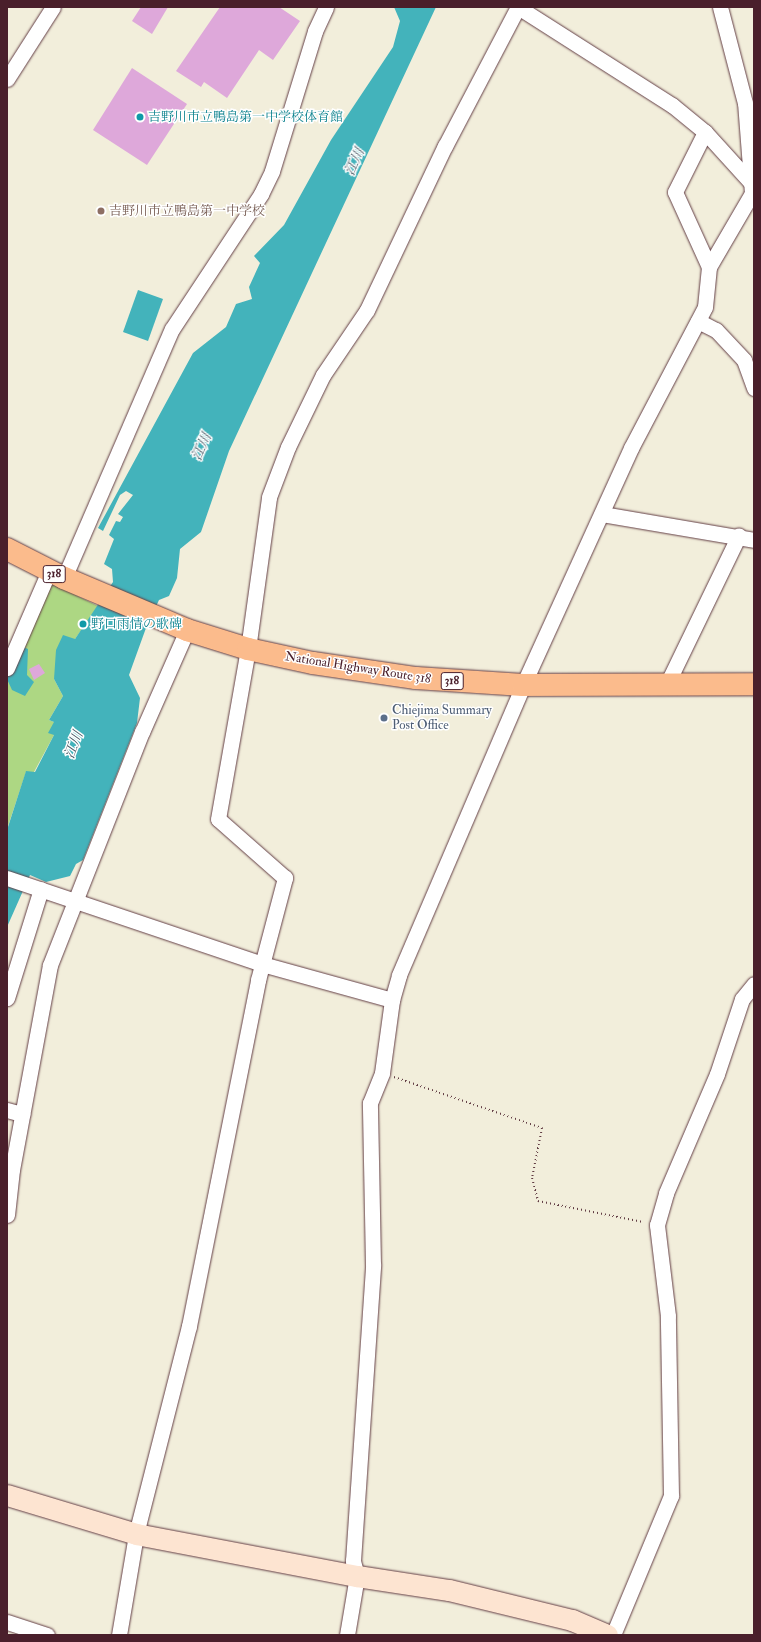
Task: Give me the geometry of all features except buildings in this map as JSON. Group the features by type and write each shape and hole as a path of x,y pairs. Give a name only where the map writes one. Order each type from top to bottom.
{"highway":[{"name":"National Highway Route 318","path":"7,548 56,575 103,596 187,630 248,650 416,678 523,685 754,684"}],"street":[{"path":"7,79 53,7"},
{"path":"7,668 56,575 172,329 261,194 272,171 315,31 326,7"},
{"path":"119,1635 136,1534 189,1326 262,964 286,878 218,819 248,650 269,497 288,447 323,375 366,310 445,146 518,7 672,105 705,132 753,185"},
{"path":"347,1635 357,1576 353,1561 373,1265 370,1103 382,1073 392,1000 523,685 631,448 705,307 709,267 752,193 753,185 745,103 720,7"},
{"path":"705,132 675,192 709,267"},
{"path":"698,321 716,330 744,360 754,388"},
{"path":"602,514 739,535 754,540"},
{"path":"667,684 739,535"},
{"path":"7,1215 22,1114 50,965 74,900 187,630"},
{"path":"7,878 262,964 392,1000"},
{"path":"7,998 12,967 37,888"},
{"path":"612,1635 671,1496 668,1316 657,1225 666,1193 717,1074 742,998 754,984"},
{"path":"7,1110 22,1114"},
{"path":"7,1494 136,1534 357,1576 449,1590 572,1620 607,1635"},
{"path":"7,1622 47,1635"}],"path":[{"path":"382,1073 542,1128 532,1178 538,1201 657,1225"}],"green space":[{"path":"51,583 98,606 75,639 54,679 63,696 49,720 54,722 54,735 34,772 26,772 7,829 7,675"}],"water":[{"name":"江川","path":"394,7 436,7 229,451 201,532 180,549 177,578 169,596 159,600 146,628 129,675 140,698 137,723 83,860 76,864 70,876 46,882 30,875 7,927 7,830 26,771 35,772 54,735 48,733 54,722 49,720 63,696 54,679 56,650 63,635 75,639 113,582 112,569 104,564 114,539 109,535 116,521 120,522 123,517 118,514 133,495 126,491 120,495 103,531 98,528 193,353 226,327 236,304 252,299 249,287 260,263 254,256 284,225 331,140 393,47 400,21"},
{"path":"138,290 163,299 148,341 123,332"},
{"path":"21,646 28,649 27,675 34,682 25,696 12,690 7,679"}],"place":[{"name":"吉野川市立鴨島第一中学校体育館","path":"140,117"},
{"name":"吉野川市立鴨島第一中学校","path":"101,211"},
{"name":"野口雨情の歌碑","path":"83,624"},
{"name":"Chiejima Summary Post Office","path":"384,718"}]}
